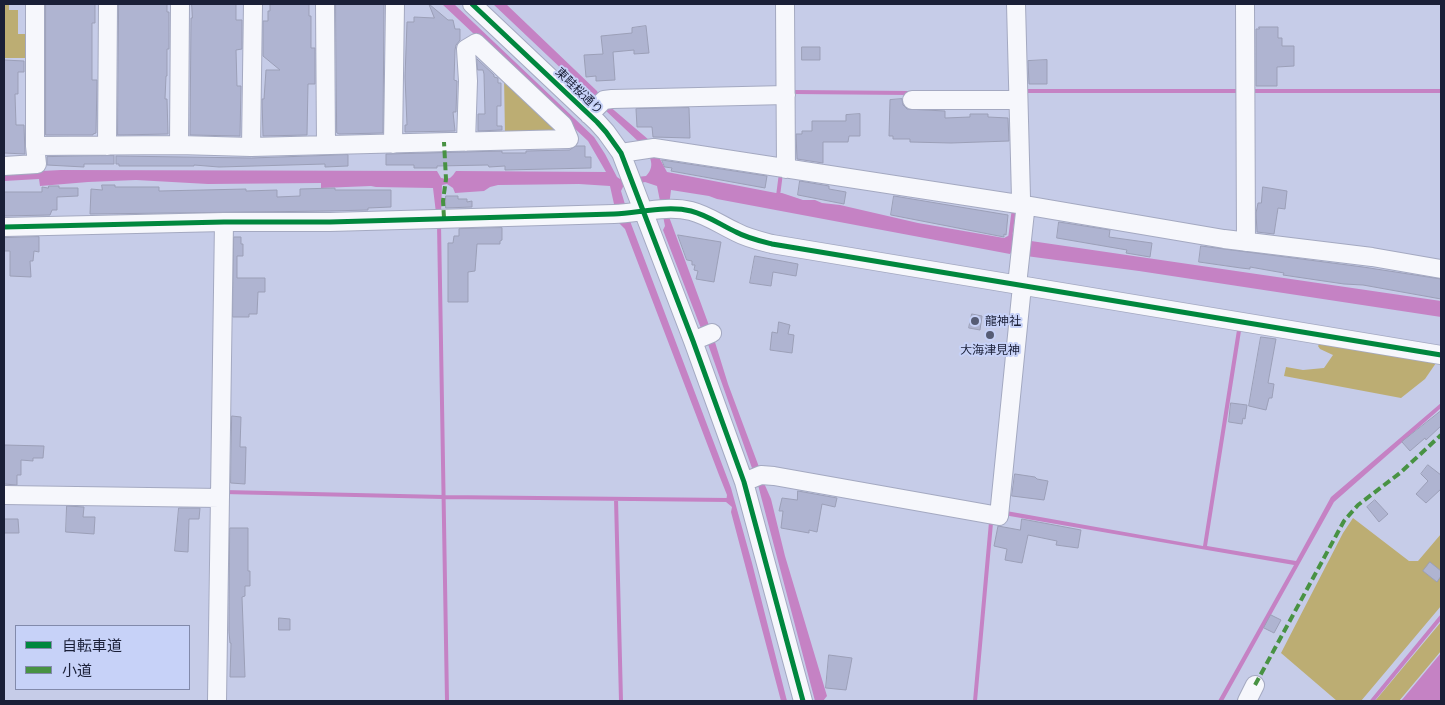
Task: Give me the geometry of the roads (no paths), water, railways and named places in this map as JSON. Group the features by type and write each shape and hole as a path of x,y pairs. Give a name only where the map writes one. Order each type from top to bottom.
{"street":[{"path":"4,166 37,164 35,146 35,4"},
{"path":"107,146 108,4"},
{"path":"179,145 180,4"},
{"path":"251,147 253,4"},
{"path":"325,4 326,145"},
{"path":"393,144 394,4"},
{"name":"東畦桜通り","path":"472,4 589,115 606,132 622,154 631,180 628,213 702,337 753,478 803,701"},
{"path":"782,168 785,4"},
{"path":"1016,4 1016,97 1021,198 1017,204"},
{"path":"1245,4 1246,242"},
{"path":"35,146 179,145 251,147 393,144 466,142 569,139 563,125 476,43 466,49 468,81 466,142"},
{"path":"589,115 604,100 612,99 783,95"},
{"path":"912,100 1016,97"},
{"path":"622,154 649,149 1017,204 1246,242 1441,269"},
{"path":"753,478 996,513 1019,285 1020,247 1025,212 1017,204"},
{"path":"4,227 224,227 439,218 628,213 667,208 691,211 754,240 772,244 1441,355"},
{"path":"217,701 215,559 224,227"},
{"path":"4,495 218,496"},
{"path":"1247,701 1255,685"}],"waterway":[{"path":"1022,91 1240,91"},
{"path":"1250,91 1441,91"},
{"path":"793,92 910,93"},
{"path":"778,196 781,173"},
{"path":"1010,239 1014,208"},
{"path":"439,224 447,701"},
{"path":"224,492 443,497 729,500"},
{"path":"616,499 621,701"},
{"path":"1372,701 1441,617"}],"place":[{"name":"龍神社","path":"975,321"},
{"name":"大海津見神","path":"990,335"}]}
